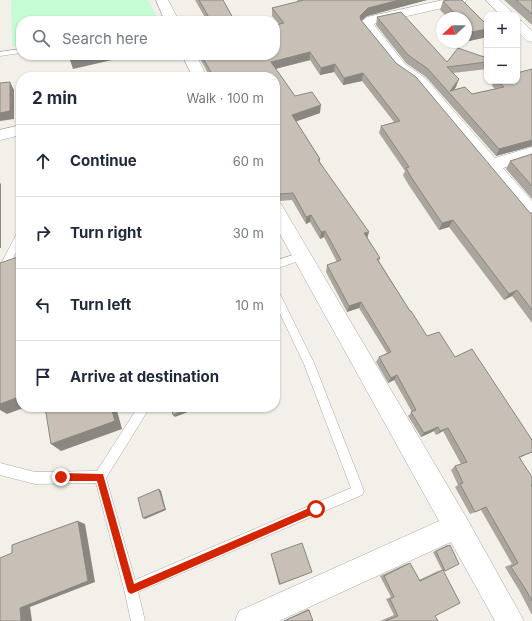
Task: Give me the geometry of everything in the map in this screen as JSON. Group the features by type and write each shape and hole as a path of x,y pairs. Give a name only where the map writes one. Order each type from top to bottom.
{"street":[{"path":"162,0 170,16"},
{"path":"396,0 408,12"},
{"path":"460,0 372,20 367,23 368,27 400,67 420,81 532,213"},
{"path":"492,0 505,12"},
{"path":"520,27 532,38"},
{"path":"192,60 198,72"},
{"path":"0,135 16,132"},
{"path":"492,165 532,154"},
{"path":"280,218 510,621"},
{"path":"249,621 456,526"}],"lane":[{"path":"0,53 16,51"},
{"path":"2,268 16,243"},
{"path":"280,263 302,256"},
{"path":"2,268 16,262"},
{"path":"131,589 358,490 309,363 280,303"},
{"path":"138,621 131,589 100,477 141,412"},
{"path":"0,468 35,478 100,477"}],"green space":[{"path":"11,0 148,0 156,16 16,16 16,46 12,47"}],"building":[{"path":"199,0 223,0 232,16 208,16"},
{"path":"304,0 399,0 368,8 360,16 361,20 396,63 416,77 530,213 532,213 532,310 517,290 509,294 453,220 442,223 411,177 406,168 409,167 381,126 400,121 363,73 344,78 335,64 321,68 310,52 280,60 280,24 284,23 280,16 272,8"},
{"path":"462,0 484,22 484,30 472,32 472,12 453,12 443,1"},
{"path":"516,0 532,0 532,14"},
{"path":"401,12 447,62 458,48 484,57 484,62 447,67 459,79 450,91 465,87 472,94 504,87 501,84 520,84 520,72 532,69 532,140 499,149 428,69 408,55 377,17"},
{"path":"204,60 279,60 271,62 278,72 211,72"},
{"path":"280,75 295,96 312,92 321,105 292,115 320,159 318,160 369,232 364,233 380,258 377,259 427,336 439,332 455,357 472,349 532,440 532,452 519,457 532,477 532,601 511,567 518,563 486,507 475,512 460,484 463,483 455,466 467,462 448,428 440,431 438,427 424,433 411,412 416,410 397,375 391,378 379,357 391,352 361,302 349,306 327,265 341,260 325,231 321,232 311,215 306,217 293,193 280,194"},
{"path":"10,82 10,111 0,113 0,83"},
{"path":"532,154 532,186 510,161"},
{"path":"16,258 16,398 0,404 0,263"},
{"path":"46,412 112,412 115,421 51,444"},
{"path":"172,412 180,412 173,415"},
{"path":"159,489 165,509 143,518 138,498"},
{"path":"78,521 88,581 20,608 21,621 0,621 0,558 12,553 12,545"},
{"path":"302,543 312,572 280,584 271,554"},
{"path":"450,545 459,564 445,571 436,551"},
{"path":"410,563 420,581 443,570 460,603 435,616 438,621 385,621 398,616 390,599 394,597 384,576"},
{"path":"309,610 313,621 284,621"}],"route":[{"path":"61,477 100,477 131,589 316,509"}]}
